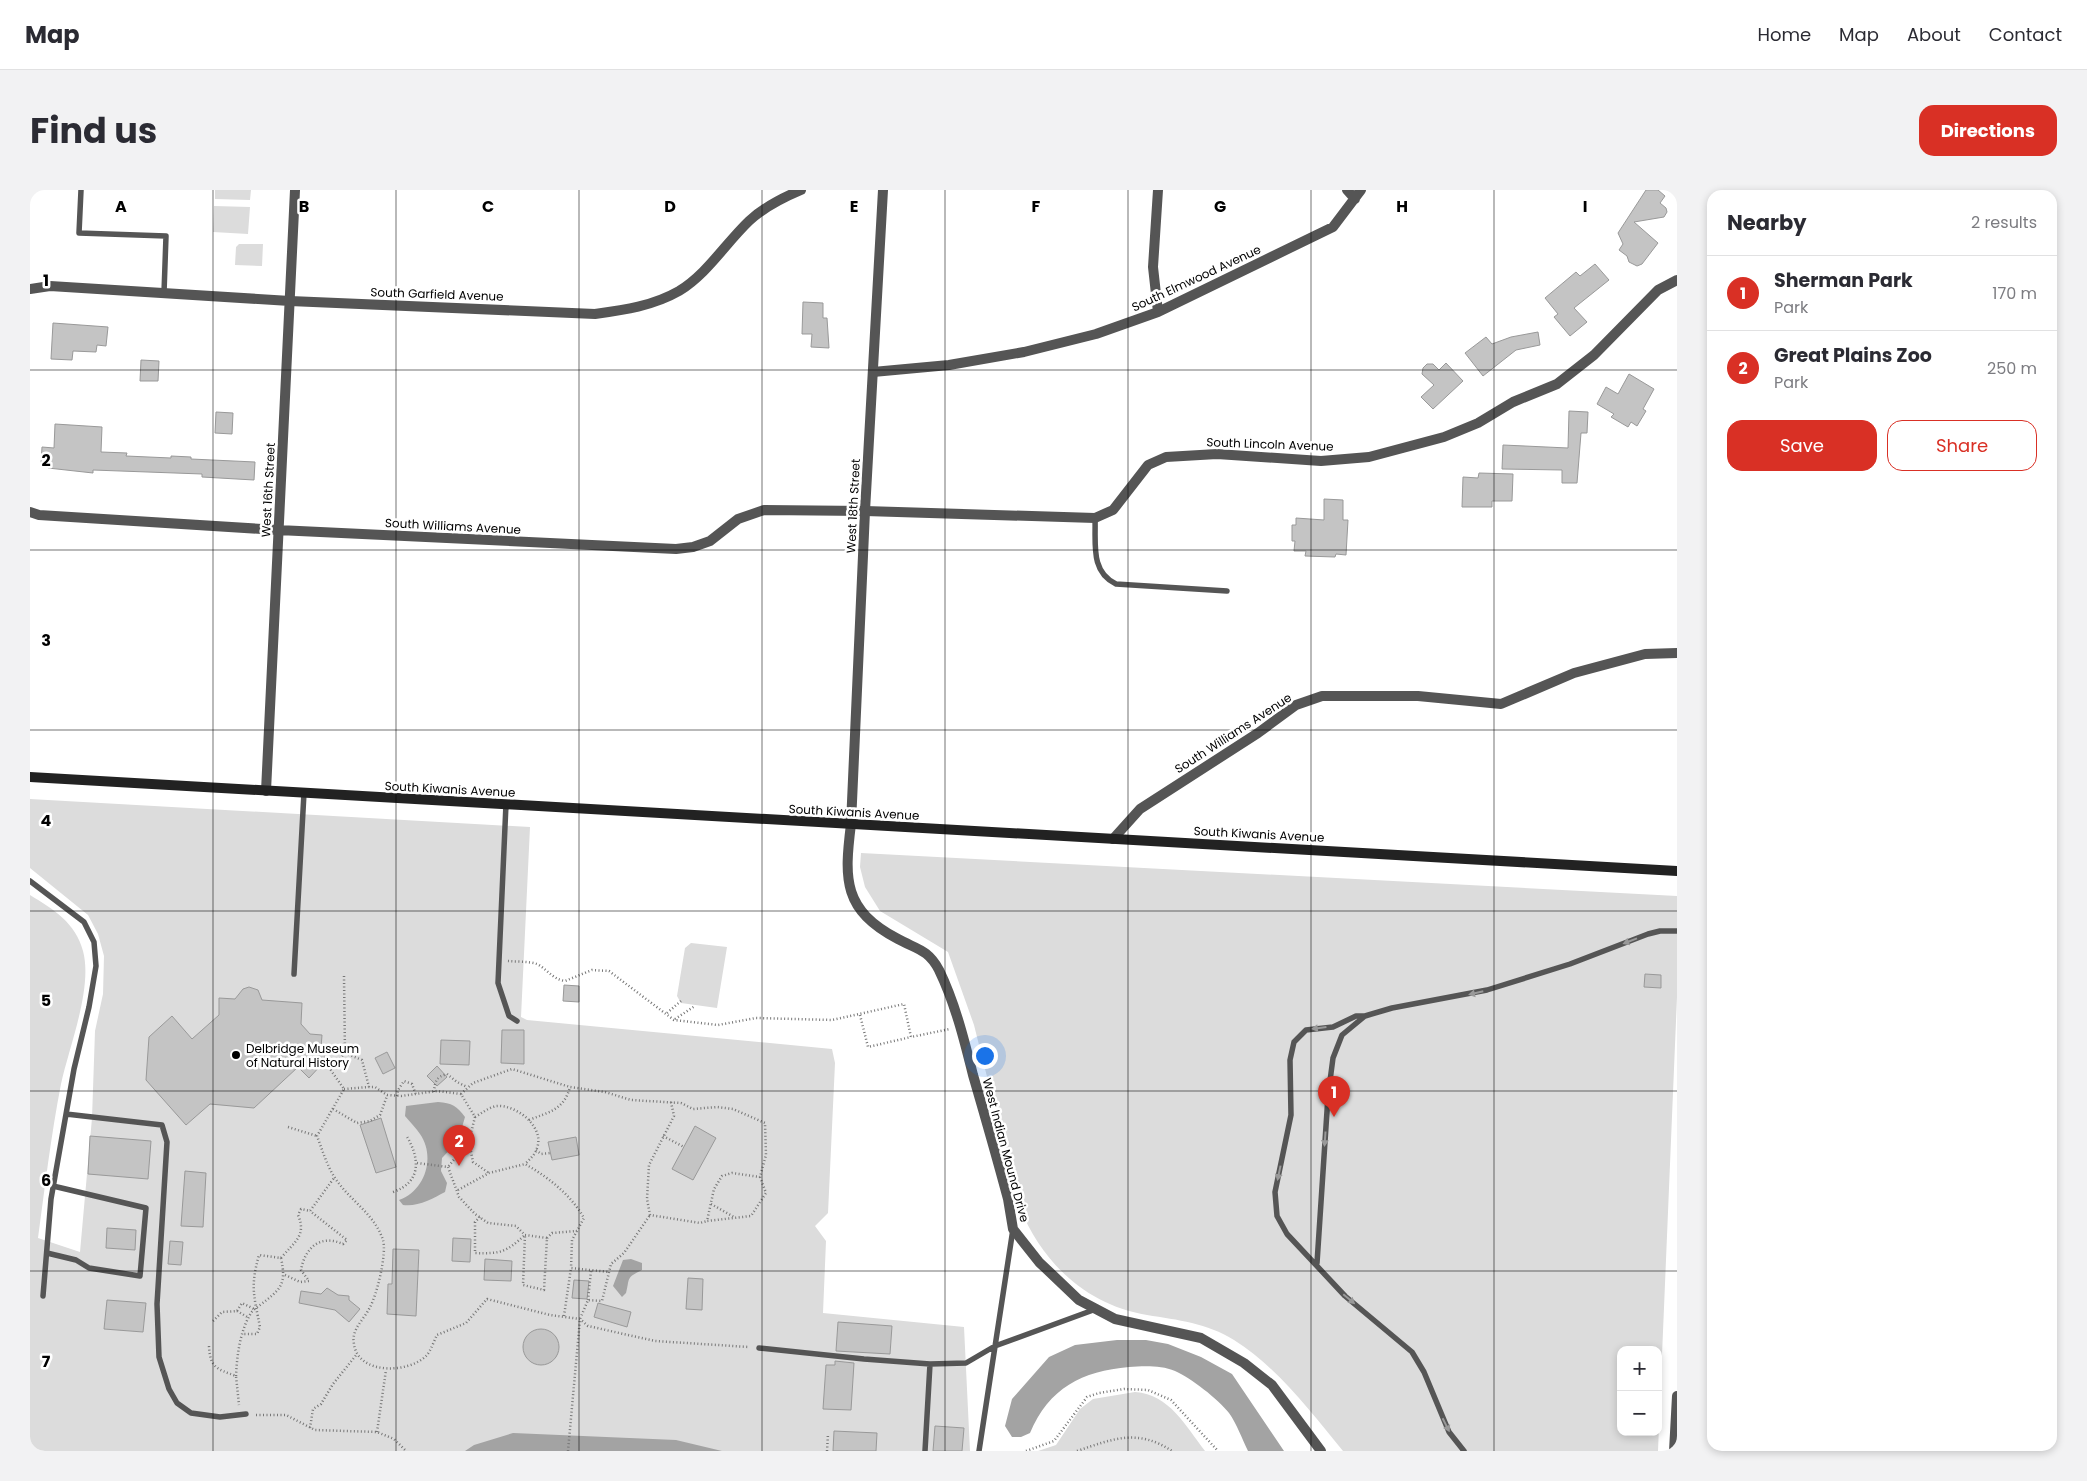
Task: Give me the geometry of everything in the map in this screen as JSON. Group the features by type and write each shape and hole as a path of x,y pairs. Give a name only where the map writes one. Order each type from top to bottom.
{"main road":[{"name":"South Kiwanis Avenue","path":"30,777 1677,871"}],"street":[{"name":"West 16th Street","path":"266,791 295,190"},
{"name":"South Garfield Avenue","path":"30,289 50,286 290,301 595,314 645,306 678,292 696,279 757,214 778,200 801,190"},
{"name":"West 18th Street","path":"852,824 865,511 882,190"},
{"path":"1158,190 1153,267 1158,312"},
{"path":"1347,190 1358,194"},
{"name":"South Elmwood Avenue","path":"873,372 950,365 1024,352 1096,334 1158,312 1334,227 1358,194"},
{"name":"South Lincoln Avenue","path":"1095,518 1113,510 1148,464 1166,457 1218,454 1320,461 1369,457 1444,437 1478,423 1513,402 1557,384 1594,355 1658,290 1677,280"},
{"name":"South Williams Avenue","path":"30,512 39,515 278,530 676,549 693,547 710,541 738,519 764,510 865,511"},
{"path":"865,511 1095,518"},
{"name":"South Williams Avenue","path":"1114,839 1140,809 1258,733 1296,705 1322,696 1418,696 1501,704 1574,673 1645,654 1677,653"},
{"name":"West Indian Mound Drive","path":"852,824 847,862 852,896 862,914 898,939 920,948 931,957 949,996 1006,1190 1014,1229 1046,1268 1079,1300 1115,1318 1201,1338 1244,1363 1272,1385 1321,1451"},
{"path":"1674,1451 1677,1396"}],"lane":[{"path":"81,190 79,233 166,236 164,293"},
{"path":"1095,518 1096,557 1099,570 1105,579 1116,584 1226,591"},
{"path":"294,974 304,793"},
{"path":"506,804 498,983 509,1016 517,1021"},
{"path":"30,881 84,922 94,942 96,966 90,1007 66,1114 53,1186 43,1296"},
{"path":"1464,1451 1449,1432 1424,1372 1412,1352 1345,1296 1287,1234 1282,1226 1274,1205 1291,1115 1291,1051 1294,1042 1306,1030 1333,1027 1356,1016 1365,1016 1392,1008 1487,990 1570,964 1648,934 1660,931 1677,931"},
{"path":"1317,1264 1328,1096 1333,1058 1342,1035 1365,1016"},
{"path":"66,1114 162,1125 167,1142 157,1304 159,1357 169,1389 177,1402 191,1413 220,1417 246,1414"},
{"path":"47,1253 76,1260 90,1268 140,1276 146,1208 53,1186"},
{"path":"978,1451 1014,1229"},
{"path":"759,1348 930,1364 966,1363 995,1346 1096,1309"},
{"path":"925,1451 930,1364"}],"path":[{"path":"499,961 532,963 541,967 553,978 565,981 592,970 609,971 674,1020 718,1025 756,1018 815,1020 860,1015 904,1004 911,1037"},
{"path":"330,1069 345,1053 344,976"},
{"path":"667,1013 681,1001"},
{"path":"674,1020 694,1006"},
{"path":"860,1015 868,1047 941,1031"},
{"path":"345,1053 362,1060 369,1086"},
{"path":"325,1057 330,1069 344,1089"},
{"path":"461,1094 467,1086 505,1070 512,1069 570,1087 605,1092 631,1100 671,1102 693,1109 717,1106 733,1109 765,1123 766,1155 760,1177 766,1193 751,1216 700,1223 650,1215"},
{"path":"434,1092 435,1081 439,1076 447,1074 457,1082 467,1086"},
{"path":"397,1096 398,1090 404,1081 412,1084 416,1095"},
{"path":"344,1089 369,1086 387,1095 397,1096 434,1092 461,1094"},
{"path":"529,1120 560,1106 567,1100 570,1087"},
{"path":"317,1136 344,1089"},
{"path":"461,1094 475,1117 469,1141 473,1162 489,1173"},
{"path":"333,1109 356,1123 370,1120 380,1115 387,1095"},
{"path":"588,1300 602,1301 611,1264 624,1253 650,1215 647,1199 649,1165 674,1116 671,1102"},
{"path":"458,1190 489,1173 525,1164 536,1150 538,1134 529,1120 510,1108 503,1106 494,1107 475,1117"},
{"path":"288,1127 317,1136 335,1178 372,1218 384,1242 381,1270 371,1306 356,1327 354,1343 357,1354 365,1361 386,1370 410,1365 427,1355 437,1335 466,1323 487,1299 580,1319 588,1326 655,1340 759,1348"},
{"path":"393,1192 402,1189 412,1178 416,1163 415,1150 406,1135"},
{"path":"663,1136 684,1147"},
{"path":"448,1167 469,1141"},
{"path":"536,1150 542,1154 550,1153"},
{"path":"416,1163 448,1167"},
{"path":"525,1164 571,1198 584,1218 572,1240 571,1268 564,1316"},
{"path":"448,1167 459,1197 488,1223 516,1226 525,1235 547,1238"},
{"path":"707,1222 714,1189 722,1176 732,1173 760,1177"},
{"path":"310,1211 335,1178"},
{"path":"711,1204 734,1217"},
{"path":"281,1258 302,1233 303,1226 298,1215 301,1209 310,1211 347,1240 343,1244 331,1239 321,1241 308,1252 303,1260 301,1270 309,1282 300,1282 285,1275"},
{"path":"480,1217 476,1222 476,1253 498,1254 508,1250 525,1235"},
{"path":"525,1235 524,1286 544,1290 547,1238 552,1233 577,1231"},
{"path":"243,1334 257,1334 260,1327 255,1309 253,1277 258,1255 281,1258"},
{"path":"281,1258 285,1275 278,1291 255,1309 243,1334 238,1351 236,1376 238,1404 246,1414 286,1415 310,1428 377,1432 394,1438 406,1451"},
{"path":"571,1268 609,1272"},
{"path":"568,1451 580,1319 588,1300 591,1271"},
{"path":"237,1312 242,1303 255,1309"},
{"path":"213,1322 222,1312 237,1312 249,1319"},
{"path":"209,1346 210,1359 218,1369 236,1376"},
{"path":"310,1428 313,1410 321,1404 332,1384 357,1354"},
{"path":"377,1432 386,1370"},
{"path":"1026,1451 1054,1441 1087,1397 1099,1392 1124,1389 1148,1390 1171,1400 1218,1451"},
{"path":"827,1451 828,1434"},
{"path":"1076,1451 1126,1437 1147,1439 1172,1451"}],"shaded area":[{"path":"215,190 251,190 250,200 215,199"},
{"path":"214,206 250,207 248,234 213,232"},
{"path":"239,244 263,244 262,266 235,265 236,247"},
{"path":"30,799 530,827 521,1017 527,1020 832,1049 835,1063 828,1213 815,1226 826,1241 823,1313 964,1327 970,1451 30,1451 30,895 55,911 69,925 80,941 83,951 85,982 83,1000 57,1103 38,1238 80,1252 92,1118 95,1031 103,994 104,956 98,934 88,915 30,868"},
{"path":"861,853 1677,896 1677,997 1662,1355 1662,1346 1617,1346 1617,1436 1659,1436 1658,1451 1343,1451 1293,1391 1250,1351 1234,1340 1203,1326 1125,1310 1087,1292 1054,1264 1041,1247 1020,1208 974,1025 948,952 880,911 865,887 860,867"},
{"path":"691,943 727,947 717,1008 681,1003 677,996 685,948"},
{"path":"438,1102 454,1106 465,1117 458,1141 442,1158 441,1171 447,1183 445,1192 419,1204 403,1205 399,1200 408,1196 416,1189 425,1172 427,1163 425,1143 405,1116 406,1106"},
{"path":"631,1259 642,1263 642,1270 631,1277 626,1293 622,1297 613,1286 623,1260"},
{"path":"1117,1340 1146,1340 1168,1344 1201,1357 1232,1374 1284,1451 1248,1451 1232,1417 1211,1395 1175,1371 1152,1366 1112,1369 1082,1378 1057,1393 1038,1417 1030,1433 1021,1437 1012,1437 1005,1426 1012,1399 1049,1357 1075,1345"},
{"path":"1135,1392 1147,1394 1167,1405 1176,1413 1205,1451 1038,1451 1056,1445 1080,1409 1093,1399"},
{"path":"513,1433 676,1440 722,1451 465,1451 474,1445"}],"building":[{"path":"1646,190 1658,190 1665,196 1660,203 1666,208 1667,212 1664,217 1634,222 1658,243 1642,264 1637,266 1629,262 1627,256 1619,250 1623,244 1618,233"},
{"path":"1595,264 1609,280 1574,308 1587,322 1570,336 1554,317 1558,314 1545,298 1576,272 1580,276"},
{"path":"803,302 823,303 823,318 827,318 829,348 811,347 812,334 802,334"},
{"path":"53,323 108,327 106,346 97,345 96,352 73,351 72,360 51,359"},
{"path":"1538,332 1540,345 1516,350 1483,376 1465,353 1486,337 1492,344 1511,337"},
{"path":"141,360 159,361 158,381 140,381"},
{"path":"1446,363 1463,381 1433,409 1421,397 1434,385 1422,374 1423,368 1427,364 1433,364 1439,370"},
{"path":"1629,374 1654,389 1643,409 1646,411 1637,426 1631,422 1628,427 1611,417 1614,414 1597,404 1606,387 1618,394"},
{"path":"1569,411 1588,412 1587,433 1581,433 1577,483 1562,483 1562,470 1502,469 1503,445 1568,448"},
{"path":"216,412 233,413 232,434 215,433"},
{"path":"55,424 102,427 101,452 127,453 126,456 171,458 171,456 191,457 191,459 255,462 254,480 202,477 202,474 93,470 93,473 48,468 48,465 41,464 42,447 54,448"},
{"path":"1479,473 1513,474 1512,501 1492,501 1492,507 1462,507 1463,477 1478,478"},
{"path":"1324,499 1343,500 1343,520 1348,520 1346,555 1336,554 1335,557 1305,556 1306,551 1294,551 1295,541 1292,541 1292,525 1296,525 1296,518 1324,520"},
{"path":"1645,974 1661,975 1661,988 1644,987"},
{"path":"564,985 579,986 579,1002 563,1001"},
{"name":"Delbridge Museum of Natural History","path":"249,987 258,990 262,1000 302,1003 301,1024 310,1034 322,1035 321,1048 325,1057 323,1063 309,1078 298,1067 254,1108 210,1104 186,1125 146,1080 149,1037 172,1016 192,1039 219,1015 219,998 235,999 243,989"},
{"path":"502,1030 524,1030 524,1064 501,1063"},
{"path":"441,1040 470,1041 469,1065 440,1064"},
{"path":"387,1052 395,1068 383,1074 375,1058"},
{"path":"437,1066 447,1077 437,1086 427,1076"},
{"path":"381,1118 396,1167 376,1173 360,1125"},
{"path":"695,1126 716,1138 693,1180 672,1169"},
{"path":"90,1136 151,1141 148,1179 88,1174"},
{"path":"576,1137 579,1155 552,1160 548,1142"},
{"path":"185,1171 206,1173 203,1227 181,1226"},
{"path":"107,1228 136,1230 135,1250 106,1248"},
{"path":"453,1238 471,1239 470,1262 452,1261"},
{"path":"170,1241 183,1242 181,1265 168,1264"},
{"path":"393,1249 419,1250 416,1316 387,1314 388,1284 392,1284"},
{"path":"485,1259 512,1261 511,1281 484,1280"},
{"path":"688,1278 703,1279 702,1310 686,1309"},
{"path":"574,1280 589,1281 587,1299 572,1298"},
{"path":"327,1288 338,1295 349,1296 349,1300 360,1309 349,1322 335,1310 299,1303 301,1291 321,1294"},
{"path":"107,1300 146,1303 143,1332 104,1329"},
{"path":"598,1303 631,1312 627,1327 594,1317"},
{"path":"838,1322 892,1326 890,1354 836,1351"},
{"path":"541,1329 548,1330 554,1334 558,1340 558,1354 554,1360 548,1364 541,1365 534,1364 528,1360 524,1354 523,1347 524,1340 528,1334 534,1330"},
{"path":"835,1361 854,1363 851,1410 823,1409 826,1365 835,1365"},
{"path":"935,1426 964,1428 962,1451 933,1451"},
{"path":"834,1431 877,1433 876,1451 833,1451"}],"place":[{"name":"Delbridge Museum of Natural History","path":"236,1055"},
{"name":"Sherman Park","path":"1334,1117"},
{"name":"Great Plains Zoo","path":"459,1166"}]}
